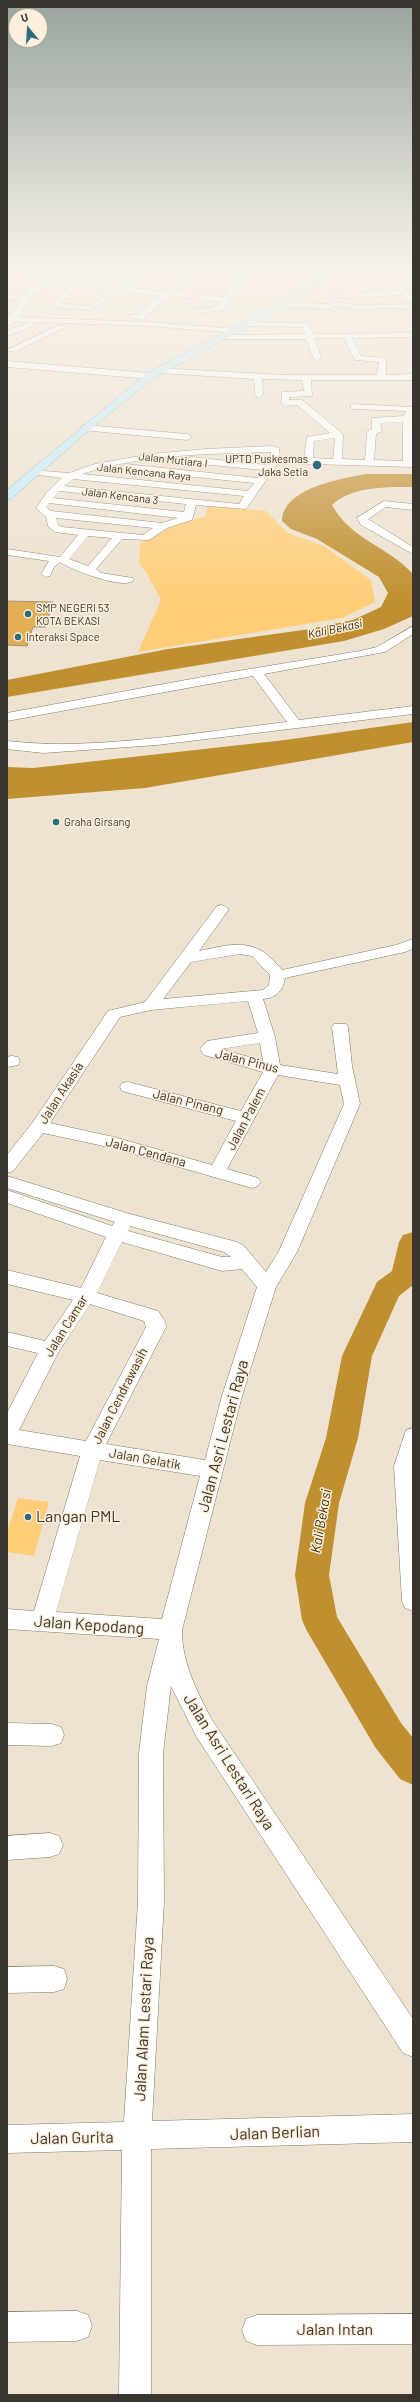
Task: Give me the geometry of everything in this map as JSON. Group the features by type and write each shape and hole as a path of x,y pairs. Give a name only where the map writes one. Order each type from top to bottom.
{"main road":[{"path":"7,496 84,428 144,381"}],"street":[{"path":"258,381 259,395"},
{"path":"307,381 309,394 285,394 285,402 299,402 339,435"},
{"path":"157,456 272,464 308,461 410,464 408,419 412,409 354,410 354,397"},
{"path":"369,463 372,432 378,431 376,420 408,419"},
{"path":"84,428 187,437"},
{"path":"305,429 310,440 308,461"},
{"path":"310,440 339,435"},
{"path":"337,462 339,435"},
{"path":"58,488 191,503 243,507 272,464 276,450 226,449 157,456 108,465 69,476 58,488 47,500 41,508 49,514 163,526"},
{"name":"Jalan Mutiara I","path":"108,465 260,481"},
{"name":"Jalan Kencana Raya","path":"35,472 251,494"},
{"name":"Jalan Kencana 3","path":"47,500 190,516"},
{"path":"49,514 53,526 59,530 118,537 141,538 148,537 163,526 185,520 190,516 191,503"},
{"path":"413,507 384,504 362,518 365,523 413,551"},
{"path":"85,533 64,560 90,570 98,576 128,580"},
{"path":"90,570 118,537"},
{"path":"7,552 23,553 57,559 49,566 46,574"},
{"path":"7,717 381,650 413,629"},
{"path":"256,672 294,724"},
{"path":"7,745 43,749 157,741 228,734 294,724 413,710"},
{"path":"151,1005 222,909"},
{"path":"278,975 395,950 413,944"},
{"path":"151,1005 254,996 271,993 276,987 278,975 271,966 253,950 242,949 187,958"},
{"path":"254,996 267,1037 273,1069"},
{"name":"Jalan Akasia","path":"7,1167 39,1126 112,1016 151,1005"},
{"name":"Jalan Asri Lestari Raya","path":"340,1027 352,1104 288,1252 267,1286 232,1396 170,1638 184,1691 204,1728 413,2043"},
{"name":"Jalan Pinus","path":"267,1037 213,1045 208,1049 210,1051 273,1069 347,1079"},
{"name":"Jalan Palem","path":"217,1171 273,1069"},
{"name":"Jalan Pinang","path":"128,1087 172,1097 247,1118"},
{"name":"Jalan Cendana","path":"39,1126 114,1143 252,1182"},
{"path":"7,1182 121,1227 222,1264 245,1262 260,1275 267,1286"},
{"path":"7,1196 121,1227"},
{"name":"Jalan Camar","path":"9,1425 50,1349 86,1296 121,1227"},
{"name":"Jalan Cendrawasih","path":"7,1277 86,1296 151,1316 155,1321 156,1327 92,1450 42,1623"},
{"path":"7,1339 50,1349"},
{"name":"Jalan Gelatik","path":"9,1425 92,1450 213,1470"},
{"path":"413,1436 405,1466 413,1601"},
{"name":"Jalan Kepodang","path":"7,1619 170,1638"},
{"name":"Jalan Alam Lestari Raya","path":"135,2395 137,2137 151,1901 151,1753 159,1686 170,1638"},
{"path":"7,1734 52,1735"},
{"path":"7,1848 50,1845"},
{"path":"7,1980 54,1979"},
{"name":"Jalan Berlian","path":"137,2137 413,2128"},
{"name":"Jalan Gurita","path":"7,2139 137,2137"},
{"path":"7,2327 77,2326"},
{"name":"Jalan Intan","path":"257,2330 413,2329"}],"shaded area":[{"path":"207,505 266,511 288,533 324,546 371,580 375,602 342,618 138,652 161,600 146,572 139,563 140,543 175,525 206,516"},
{"name":"Langan PML","path":"18,1498 49,1502 34,1556 7,1552 7,1532"}],"water":[{"path":"366,474 413,474 413,487 392,487 360,491 349,494 332,505 340,517 359,535 393,557 413,574 413,616 384,629 344,641 7,697 7,680 168,649 310,629 353,620 381,607 388,593 379,577 317,539 291,529 282,521 285,510 292,500 302,493 328,482"},
{"path":"413,722 413,742 145,788 7,799 7,767 33,768 285,740"}],"building":[{"name":"SMP NEGERI 53 KOTA BEKASI","path":"7,601 53,602 46,627 33,627 27,646 7,645"}],"waterway":[{"name":"Kali Bekasi","path":"413,1242 405,1276 387,1290 357,1356 342,1438 322,1503 312,1575 320,1620 388,1735 413,1767"}],"place":[{"name":"UPTD Puskesmas Jaka Setia","path":"317,465"},
{"name":"SMP NEGERI 53 KOTA BEKASI","path":"28,614"},
{"name":"Interaksi Space","path":"18,637"},
{"name":"Graha Girsang","path":"56,822"},
{"name":"Langan PML","path":"28,1517"}]}
